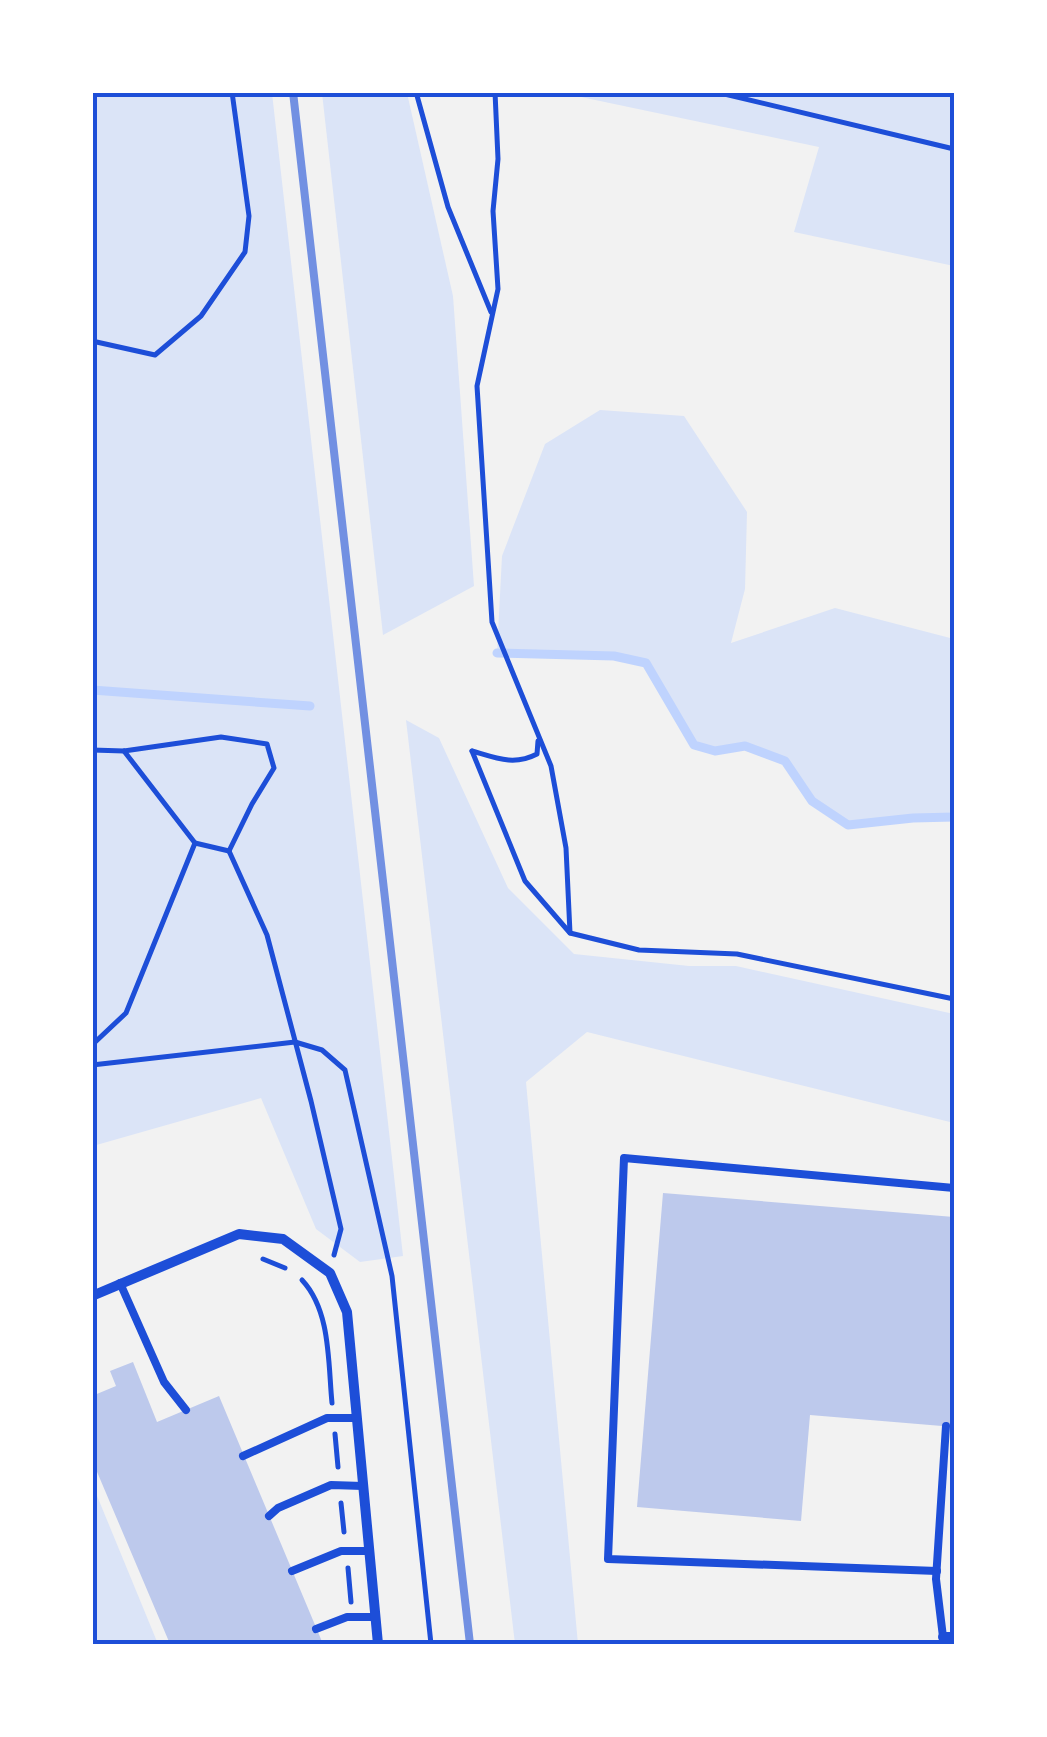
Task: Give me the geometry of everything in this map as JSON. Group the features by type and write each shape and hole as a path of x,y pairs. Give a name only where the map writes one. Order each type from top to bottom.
{"street":[{"path":"92,1296 240,1234 283,1239 330,1274 347,1312 378,1644"}],"lane":[{"path":"937,1571 608,1560 624,1158 954,1188"},
{"path":"120,1283 164,1382 186,1410"},
{"path":"244,1456 333,1418 356,1418"},
{"path":"946,1426 937,1571 949,1637"},
{"path":"269,1516 278,1508 331,1486 363,1486"},
{"path":"292,1571 346,1550 369,1550"},
{"path":"316,1629 352,1617 375,1617"}],"path":[{"path":"92,341 156,355 201,316 245,252 249,216 232,92"},
{"path":"416,92 448,206 492,314"},
{"path":"495,92 498,289 478,374 492,622 550,766 559,801 566,848 570,932"},
{"path":"716,92 954,149"},
{"path":"92,750 124,750 221,737 268,744 274,768 228,851"},
{"path":"538,738 538,754 522,762 472,750 525,881 570,932 639,950 737,954 954,999"},
{"path":"124,750 195,843 228,851"},
{"path":"92,1046 126,1014 195,843"},
{"path":"228,851 267,935 311,1101 341,1228 330,1274"},
{"path":"252,1258 280,1264 294,1273 313,1293 324,1330 352,1617"}],"shaded area":[{"path":"93,93 272,93 403,1256 360,1262 316,1229 261,1098 93,1146"},
{"path":"322,93 407,93 453,296 474,586 383,635"},
{"path":"562,93 954,93 954,266 794,232 819,147"},
{"path":"600,410 684,416 747,512 745,589 731,643 835,608 954,639 954,817 848,825 812,801 785,761 745,746 715,751 694,745 646,663 614,656 497,653 502,556 545,444"},
{"path":"406,720 439,738 508,888 574,954 689,966 736,966 954,1014 954,1123 587,1032 526,1082 578,1644 515,1644"},
{"path":"93,1486 158,1644 93,1644"}],"building":[{"path":"663,1193 954,1217 954,1427 810,1415 801,1521 637,1507"},
{"path":"133,1362 157,1422 219,1396 323,1644 170,1644 92,1460 92,1396 116,1386 110,1371"}],"waterway":[{"path":"497,653 614,656 646,663 694,745 715,751 745,746 785,761 812,801 848,825 954,817"},
{"path":"92,690 310,706"}],"railway":[{"path":"293,92 470,1644"}]}
